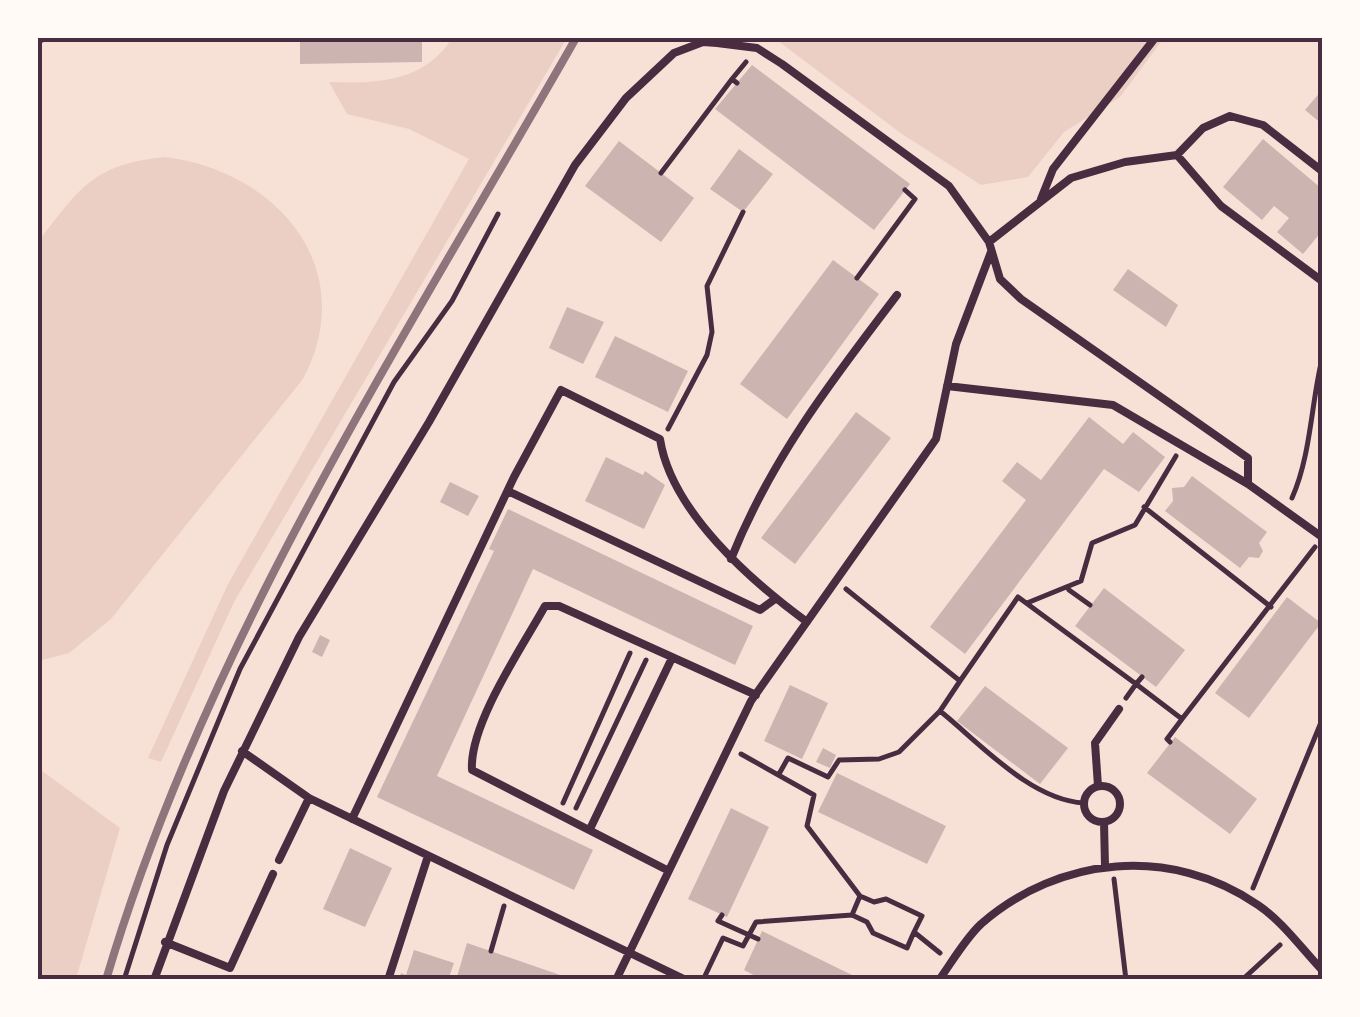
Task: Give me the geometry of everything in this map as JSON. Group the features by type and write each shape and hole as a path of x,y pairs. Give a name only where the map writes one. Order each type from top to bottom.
{"lane":[{"path":"1039,203 1053,169 1155,38"},
{"path":"154,980 165,942 242,751 299,637 429,422 574,165 626,98 674,53 703,42 757,48 949,186 990,246 1000,279 1021,298 1248,458 1248,484"},
{"path":"616,980 756,695 936,439 956,344 990,246 1070,178 1125,162 1177,155 1203,128 1230,116 1263,125 1322,171"},
{"path":"1177,155 1221,206 1321,282"},
{"path":"731,559 754,500 802,420 897,295"},
{"path":"947,386 1113,405 1248,484 1322,537"},
{"path":"352,819 560,390 660,440 664,463 718,547 775,599 807,622"},
{"path":"508,492 760,610 775,599"},
{"path":"668,870 472,770 471,755 498,693 545,606 559,606 756,695"},
{"path":"590,829 672,658"},
{"path":"1098,786 1095,744 1119,709"},
{"path":"242,751 310,798 686,980"},
{"path":"1098,786 1110,787 1120,802 1117,813 1104,822 1092,818 1084,803 1088,792 1098,786"},
{"path":"280,860 310,798"},
{"path":"1104,822 1108,866"},
{"path":"388,980 428,856"},
{"path":"939,980 980,926 1038,885 1087,867 1146,865 1204,876 1248,900 1322,970"},
{"path":"165,942 230,968 273,874"}],"path":[{"path":"661,173 732,79 736,84"},
{"path":"858,278 915,200 905,190"},
{"path":"660,440 708,356 712,332 708,286 743,212"},
{"path":"124,980 167,845 240,669 394,382 444,314 498,214"},
{"path":"1287,510 1302,475 1311,404 1322,359"},
{"path":"1027,604 1048,592 1069,590 1080,581 1092,543 1135,524 1183,446"},
{"path":"1144,508 1270,607"},
{"path":"1170,742 1167,740 1182,718 1252,637 1322,537"},
{"path":"836,581 960,681"},
{"path":"1069,590 1090,606"},
{"path":"778,775 789,756 831,778 839,760 878,759 899,752 940,711 1018,597 1182,718"},
{"path":"558,813 636,641"},
{"path":"571,820 651,648"},
{"path":"1119,709 1142,676"},
{"path":"940,711 1038,788 1069,802 1084,803"},
{"path":"1248,900 1322,720"},
{"path":"704,980 724,938 743,946 756,922 852,915 867,922 873,932 907,948 922,916 886,899 874,902 860,896 807,826 814,795 728,747"},
{"path":"1108,866 1126,980"},
{"path":"491,951 508,894"},
{"path":"852,915 860,896"},
{"path":"722,915 718,922 758,938"},
{"path":"914,932 952,962"},
{"path":"1242,980 1290,937"}],"shaded area":[{"path":"452,38 567,38 234,602 161,762 148,758 228,584 469,159 409,129 347,114 329,82 381,81 414,72 441,53"},
{"path":"774,38 1164,38 1120,97 1064,132 1028,177 981,185 902,134"},
{"path":"165,157 206,166 242,182 274,204 298,232 315,264 322,300 318,338 303,379 111,619 69,653 38,661 38,242 90,182 121,166"},
{"path":"38,768 120,828 76,979 38,979"}],"building":[{"path":"422,38 422,62 300,64 300,39"},
{"path":"752,65 910,184 874,230 715,109"},
{"path":"1322,90 1322,124 1305,110"},
{"path":"1263,139 1322,189 1322,231 1303,254 1277,232 1289,218 1274,206 1262,220 1223,187"},
{"path":"619,141 694,198 661,242 585,186"},
{"path":"739,149 773,174 743,212 710,189"},
{"path":"833,260 879,294 787,419 740,384"},
{"path":"1128,269 1178,305 1166,327 1113,290"},
{"path":"567,307 604,322 583,364 549,348"},
{"path":"615,336 688,371 668,412 595,377"},
{"path":"856,412 891,438 795,564 761,538"},
{"path":"1089,417 1123,444 1133,432 1165,457 1139,492 1104,469 965,654 930,627 1026,500 1002,481 1017,462 1041,480"},
{"path":"606,457 643,475 645,471 665,485 644,529 585,501"},
{"path":"1192,476 1267,532 1259,543 1263,551 1259,558 1249,557 1240,568 1165,511 1173,501 1172,488 1184,487"},
{"path":"450,482 479,496 468,516 440,502"},
{"path":"508,509 753,626 735,665 533,569 437,776 593,850 574,890 377,797 494,551 489,549"},
{"path":"1104,588 1185,650 1156,687 1075,626"},
{"path":"1287,597 1321,623 1249,718 1215,693"},
{"path":"320,635 330,640 322,657 312,652"},
{"path":"790,685 828,703 802,759 764,741"},
{"path":"985,686 1068,748 1040,784 957,721"},
{"path":"1175,737 1257,799 1230,834 1147,773"},
{"path":"823,748 836,755 830,768 816,762"},
{"path":"837,773 946,826 927,864 818,812"},
{"path":"731,808 769,827 727,917 688,899"},
{"path":"350,848 392,868 365,927 323,909"},
{"path":"762,931 852,975 850,980 763,980 744,970"},
{"path":"467,943 563,976 561,980 456,980"},
{"path":"414,950 454,963 448,980 399,980 401,973 406,975"}],"railway":[{"path":"106,980 148,855 197,733 253,613 378,380 576,38"}]}
